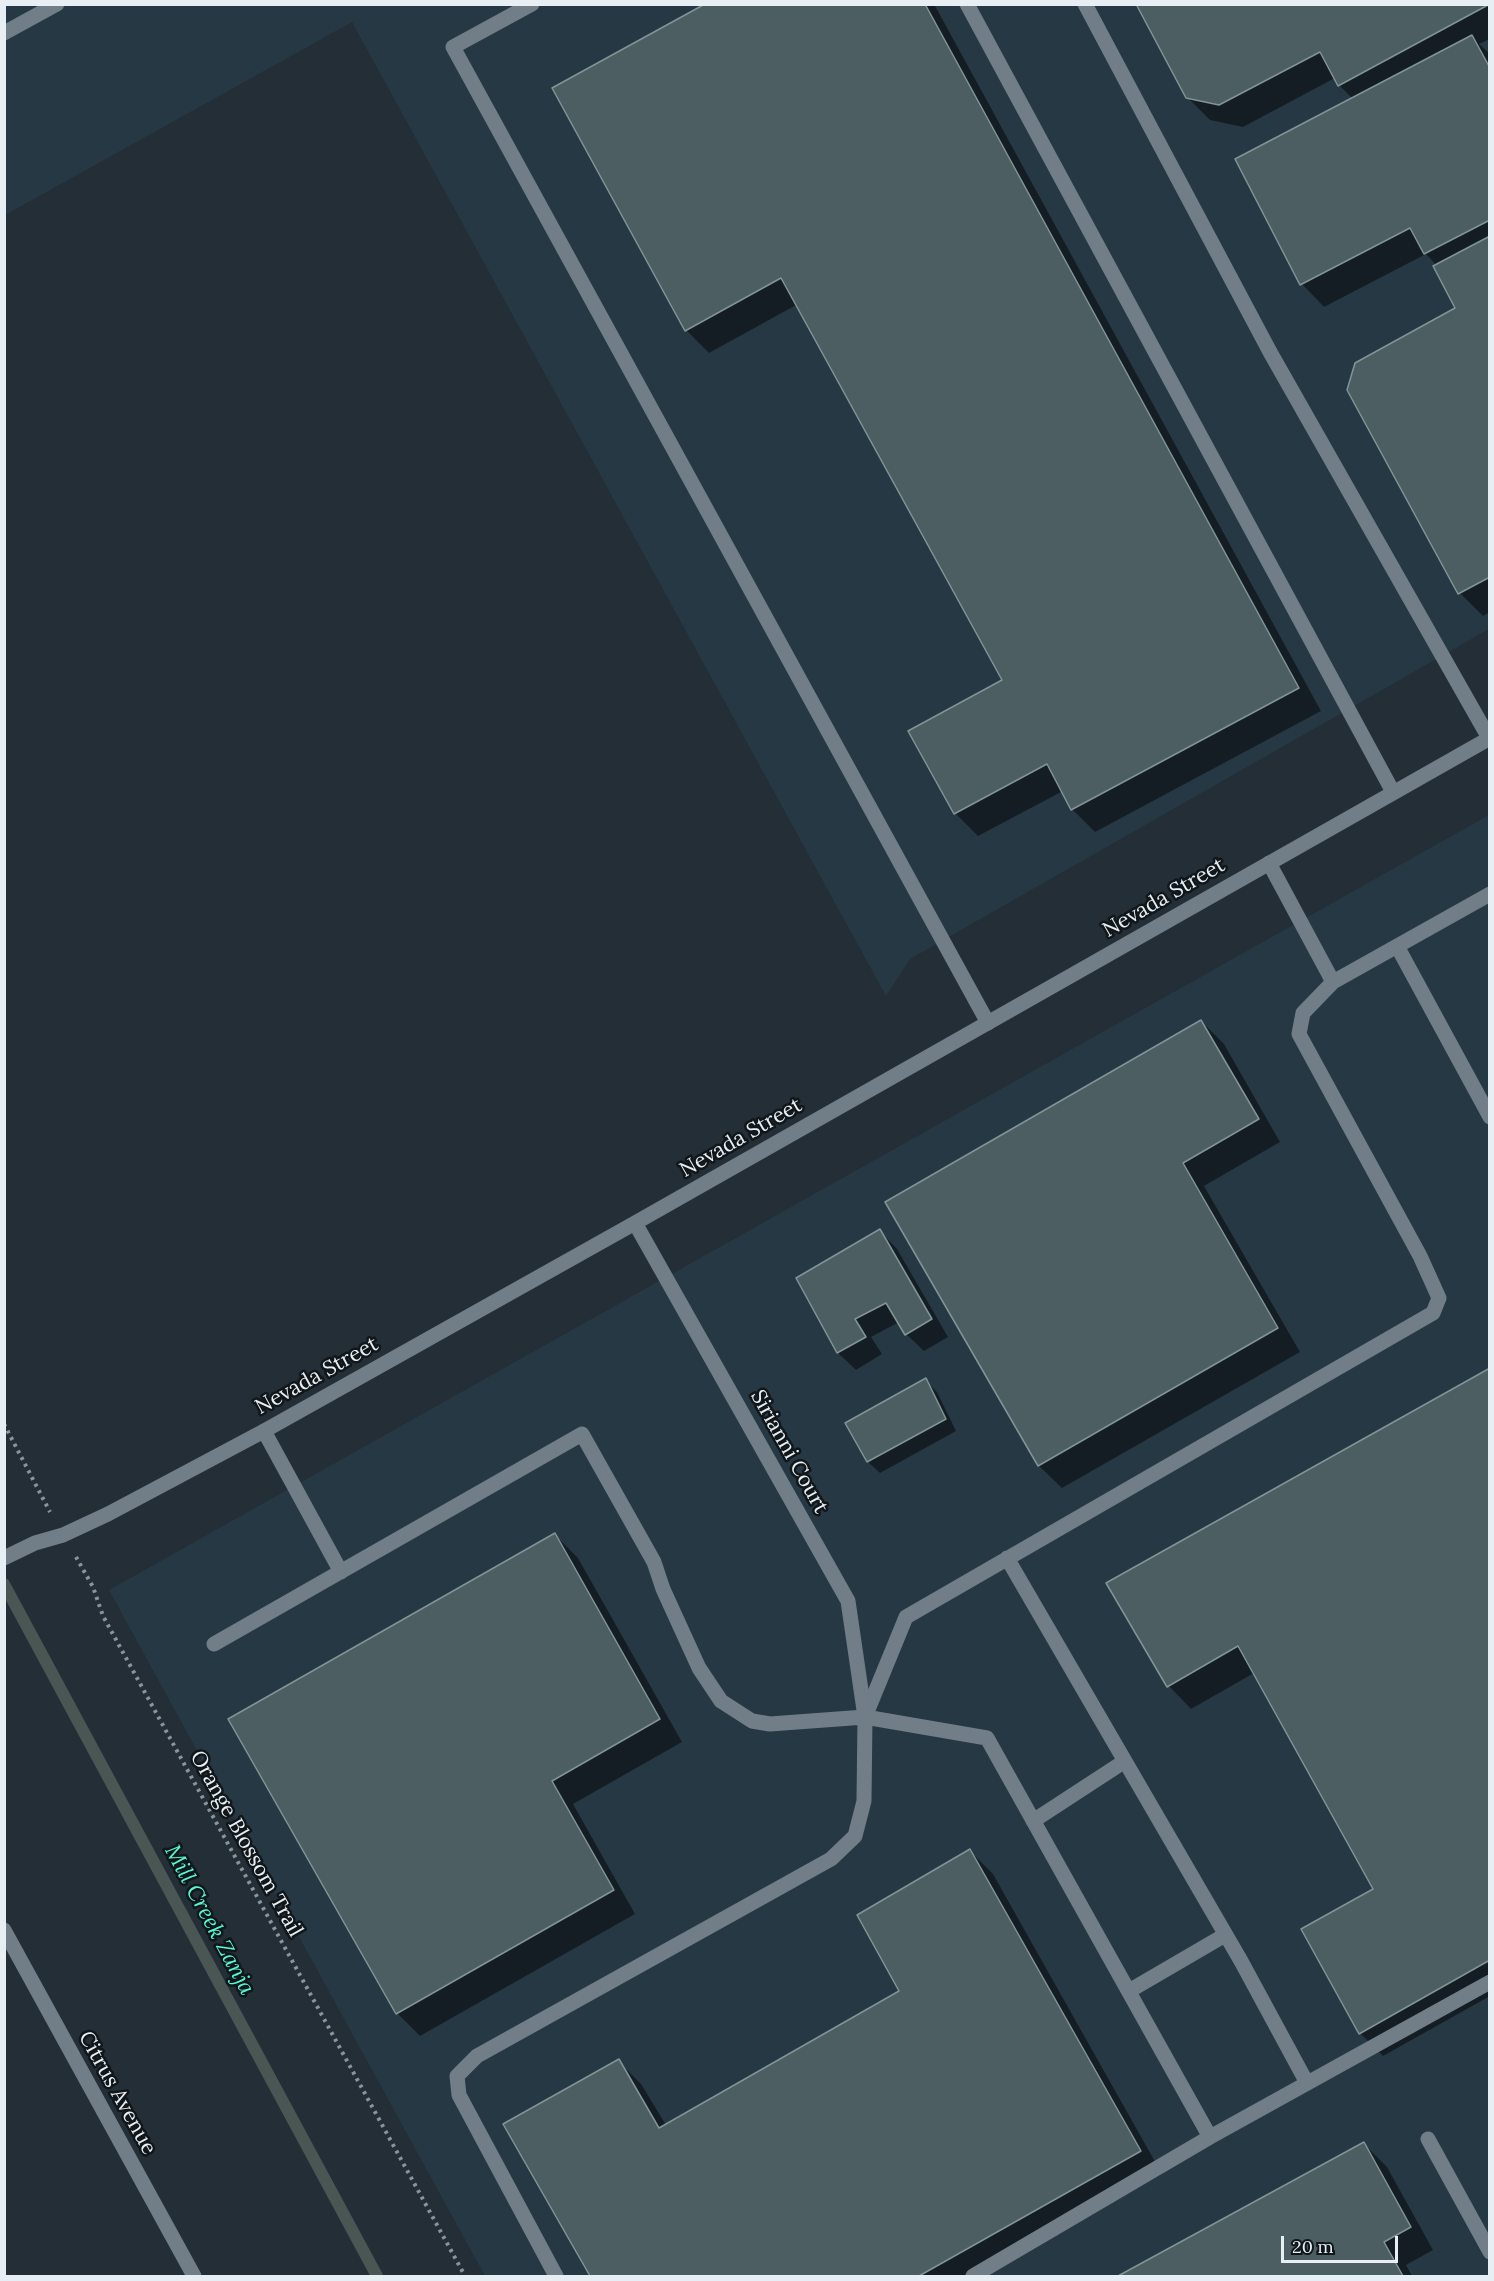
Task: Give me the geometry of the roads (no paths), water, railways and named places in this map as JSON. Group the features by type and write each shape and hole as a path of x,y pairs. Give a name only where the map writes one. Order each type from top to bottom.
{"street":[{"path":"4,33 57,4"},
{"path":"532,4 453,47 987,1023"},
{"path":"967,4 1394,792"},
{"path":"1085,4 1270,352 1489,738"},
{"name":"Nevada Street","path":"11,1555 35,1543 63,1535 108,1514 264,1431 1489,738"},
{"path":"1269,863 1333,982"},
{"path":"556,2277 459,2095 457,2076 477,2056 831,1859 855,1836 864,1801 865,1717 906,1617 1433,1312 1439,1298 1420,1256 1299,1034 1304,1013 1333,982 1490,894"},
{"path":"1397,946 1490,1117"},
{"name":"Sirianni Court","path":"635,1223 848,1601 865,1717"},
{"path":"264,1431 341,1572"},
{"path":"214,1644 582,1434 654,1562 663,1589 699,1668 720,1701 753,1721 770,1724 865,1717 987,1738 1210,2137"},
{"path":"1007,1558 1225,1935 1307,2083"},
{"path":"1033,1821 1125,1761"},
{"name":"Citrus Avenue","path":"4,1930 194,2277"},
{"path":"1129,1991 1225,1935"},
{"path":"972,2277 1210,2137 1490,1982"},
{"path":"1428,2139 1490,2252"}],"waterway":[{"name":"Mill Creek Zanja","path":"4,1584 377,2276"}]}
